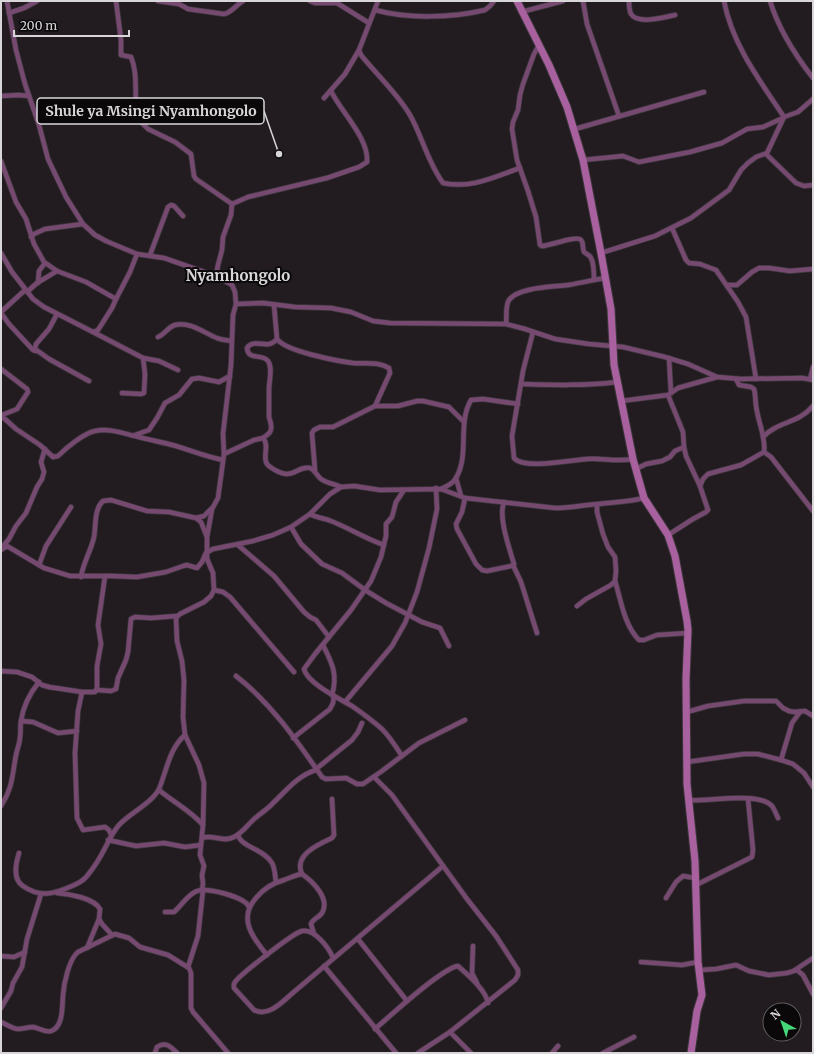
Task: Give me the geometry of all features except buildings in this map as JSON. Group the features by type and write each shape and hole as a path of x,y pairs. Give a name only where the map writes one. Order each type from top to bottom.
{"main road":[{"path":"516,1 539,45 567,107 575,129 583,160 611,309 614,365 633,459 644,498 668,535 675,556 688,633 686,679 688,800 694,847 699,966 702,996 697,1011 691,1053"}],"street":[{"path":"1,671 16,672 32,677 42,685 49,687 89,693 97,690 111,691 116,688 118,678 126,660 131,619 136,617 151,618 177,616 204,602 211,596 214,590 212,573 206,553 207,537 212,509 218,498 224,454 223,434 230,376 233,315 236,304 234,288 232,285 216,276 183,264 150,255 137,254 95,235 83,224 66,197 48,159 16,50 7,1 2,5"},
{"path":"9,13 24,8 37,1"},
{"path":"116,1 121,40 121,55 131,57 134,64 136,102 142,122 148,129 175,142 190,152 194,176 196,179 232,204"},
{"path":"158,1 179,4 188,9 224,14 230,13 237,4 243,1"},
{"path":"310,1 315,3 337,3 369,23"},
{"path":"324,98 345,74 359,50 378,1"},
{"path":"375,10 392,14 439,16 485,10 494,1"},
{"path":"521,12 563,1"},
{"path":"584,1 587,24 619,116"},
{"path":"629,1 631,13 635,18 643,20 675,14"},
{"path":"724,1 729,23 740,46 764,89 784,118"},
{"path":"770,1 773,11 789,45 813,78"},
{"path":"539,45 534,54 523,84 518,110 513,122 512,129 515,153 536,218 540,245 549,246 566,240 581,239 584,251 592,259 594,280"},
{"path":"359,50 361,55 400,101 410,116 443,183 462,185 482,182 520,168"},
{"path":"232,204 248,197 327,178 367,162 367,156 358,132 331,91"},
{"path":"575,129 704,92"},
{"path":"1,96 29,96"},
{"path":"583,160 624,156 639,162 690,152 722,143 746,129 763,127 798,112 813,99"},
{"path":"104,117 142,122"},
{"path":"601,253 655,236 672,228 691,218 726,193 748,163 759,156 766,154 774,142 784,118"},
{"path":"766,154 796,183 804,186 813,185"},
{"path":"1,161 16,202 26,219 36,250 44,263 57,272 86,282 116,299"},
{"path":"216,276 222,250 223,237 232,204"},
{"path":"150,255 168,207 171,205 174,206 183,216"},
{"path":"31,237 42,230 83,224"},
{"path":"672,228 686,260 689,263 700,264 713,268 718,272 746,317 756,379"},
{"path":"1,253 26,291 39,304 143,358 159,361 178,370"},
{"path":"93,332 98,330 103,324 130,272 137,254"},
{"path":"38,283 39,271 44,263"},
{"path":"727,285 737,285 759,268 790,271 813,269"},
{"path":"57,272 26,291 1,312 8,324 33,350 36,350 64,368 89,381"},
{"path":"506,324 508,302 514,295 537,289 605,278"},
{"path":"236,304 253,303 295,308 340,309 372,321 390,323 506,324 566,342 613,346 669,358 688,364 717,377 736,379 812,379 813,367"},
{"path":"274,305 277,339 281,343 305,354 351,362 374,363 387,366 390,373 375,406"},
{"path":"36,350 36,344 49,329 57,314"},
{"path":"158,337 168,328 180,324 194,327 217,338 232,341"},
{"path":"533,332 528,346 512,436 513,452 516,461 530,464 586,459 633,459"},
{"path":"224,454 254,440 263,438 270,433 269,362 262,357 250,356 247,348 253,343 270,345 277,339"},
{"path":"122,393 144,393 145,374 143,358"},
{"path":"668,535 708,510 700,486 686,456 683,432 670,394 669,358"},
{"path":"1,369 27,389 28,392 17,409 2,416 16,429 32,439 53,457 58,456 85,435 95,431 107,430 120,431 134,436 177,446 210,458 223,460"},
{"path":"134,436 149,430 166,401 174,399 179,395 192,379 198,378 219,382 230,376"},
{"path":"621,401 670,394 678,388 717,377"},
{"path":"736,379 739,385 754,389 757,412 763,437 764,452"},
{"path":"522,384 556,386 617,382"},
{"path":"442,489 450,485 456,478 462,460 464,422 471,400 483,399 518,404"},
{"path":"314,471 312,433 314,430 320,427 335,426 375,406 398,406 423,401 449,407 464,422"},
{"path":"763,437 774,427 794,421 813,406"},
{"path":"263,438 266,441 266,461 268,466 287,474 307,468 314,471 322,480 341,487 354,486 380,490 436,488 463,497 555,508 626,502 644,498"},
{"path":"636,469 662,461 670,457 675,450 684,447"},
{"path":"45,449 41,462 44,472 42,479 37,486 26,513 3,546 13,549 39,565 70,576 137,577 166,572 187,565 198,568 206,553 213,549 238,545 291,528 310,514 330,494 341,487"},
{"path":"700,486 703,479 708,474 742,465 764,452"},
{"path":"764,452 771,457 813,512"},
{"path":"456,478 463,497 462,512 456,524 457,529 476,564 482,570 487,571 513,565"},
{"path":"345,702 392,646 401,631 417,592 429,548 437,509 436,488"},
{"path":"402,756 382,729 345,702 320,687 305,672 304,669 351,610 376,571 386,536 386,524 392,516 396,502 404,490"},
{"path":"81,577 83,566 94,538 98,507 102,501 111,500 146,511 169,512 196,518 201,522 207,537"},
{"path":"504,502 502,508 513,565 521,582 537,633"},
{"path":"597,504 597,512 603,534 608,547 616,557 615,581 628,622 634,635 639,640 644,640 657,635 688,633"},
{"path":"39,565 46,546 71,507"},
{"path":"196,518 204,516 212,509"},
{"path":"310,514 331,521 384,545"},
{"path":"291,528 301,544 318,561 342,573 365,590 422,622 440,628 449,646"},
{"path":"238,545 274,576 304,612 316,620 329,637"},
{"path":"97,690 96,672 101,644 98,625 105,576"},
{"path":"577,606 593,594 611,585 615,581"},
{"path":"214,590 223,592 230,597 294,672"},
{"path":"177,616 177,641 182,660 185,688 183,717 185,735 204,783 203,824 200,855 204,866 202,875 203,890 198,936 188,967"},
{"path":"293,738 330,709 334,703 334,667 323,645"},
{"path":"236,676 265,702 316,770 324,778 346,778 360,785 374,777 419,743 465,720"},
{"path":"1,806 9,791 13,778 20,738 21,721 25,705 33,689 39,682"},
{"path":"82,692 78,710 74,753 77,818 83,830 105,827 109,830 111,835"},
{"path":"687,712 708,706 744,701 772,700 776,701 783,708 789,711 807,712 813,716"},
{"path":"781,760 792,723 800,712"},
{"path":"21,721 33,722 58,733 77,731"},
{"path":"202,838 208,836 223,840 238,835 259,814 273,804 288,787 301,777 316,770 352,740 362,723"},
{"path":"56,893 82,881 86,877 105,848 111,835 127,817 150,800 159,790 172,750 185,735"},
{"path":"687,762 751,753 793,764 801,771 813,787"},
{"path":"374,777 392,795 467,899 496,936 518,970 518,975 515,980 488,1003 450,1032 418,1053"},
{"path":"159,790 184,807 203,824"},
{"path":"688,800 724,798 756,800 770,804 778,818"},
{"path":"332,799 334,834 332,838 322,842 303,857 300,865 302,874 319,891 325,902 323,911 310,924 314,934 334,958"},
{"path":"666,898 676,882 683,876 695,881 752,857 753,850 748,799"},
{"path":"238,835 242,843 259,850 271,862 276,882"},
{"path":"108,840 136,846 164,843 185,847 201,845"},
{"path":"19,853 15,868 21,885 41,894 56,893 74,895 96,904 100,909 99,919 87,948"},
{"path":"314,934 301,931 282,942 234,984 235,990 258,1013 270,1011 274,1008 358,939 443,866"},
{"path":"267,955 250,931 247,915 249,907 258,895 276,882 302,874"},
{"path":"165,912 174,912 190,895 203,890 218,892 240,899 246,902 249,907"},
{"path":"1,1008 22,967 27,939 41,894"},
{"path":"99,919 112,935"},
{"path":"1,1022 16,1029 31,1027 51,1031 55,1029 61,1018 63,1009 63,993 70,962 76,954 87,948 112,935 120,935 129,938 140,947 168,955 188,967 191,973 192,1012 228,1053"},
{"path":"358,939 407,1001"},
{"path":"473,946 472,973 478,987"},
{"path":"1,956 14,957 25,952"},
{"path":"641,962 699,966 716,970 736,965 749,971 769,975 787,973 795,970 813,958"},
{"path":"803,965 803,975"},
{"path":"324,966 396,1053"},
{"path":"375,1029 407,1001 446,971 458,966 486,994 488,1003"},
{"path":"795,970 799,971 803,975 813,994"},
{"path":"450,1032 472,1053"},
{"path":"603,1053 634,1037"},
{"path":"155,1053 157,1047 162,1044 170,1046 177,1053"},
{"path":"552,1053 558,1046"}],"place":[{"name":"Shule ya Msingi Nyamhongolo","path":"279,154"}],"district":[{"name":"Nyamhongolo","path":"238,276"}]}
